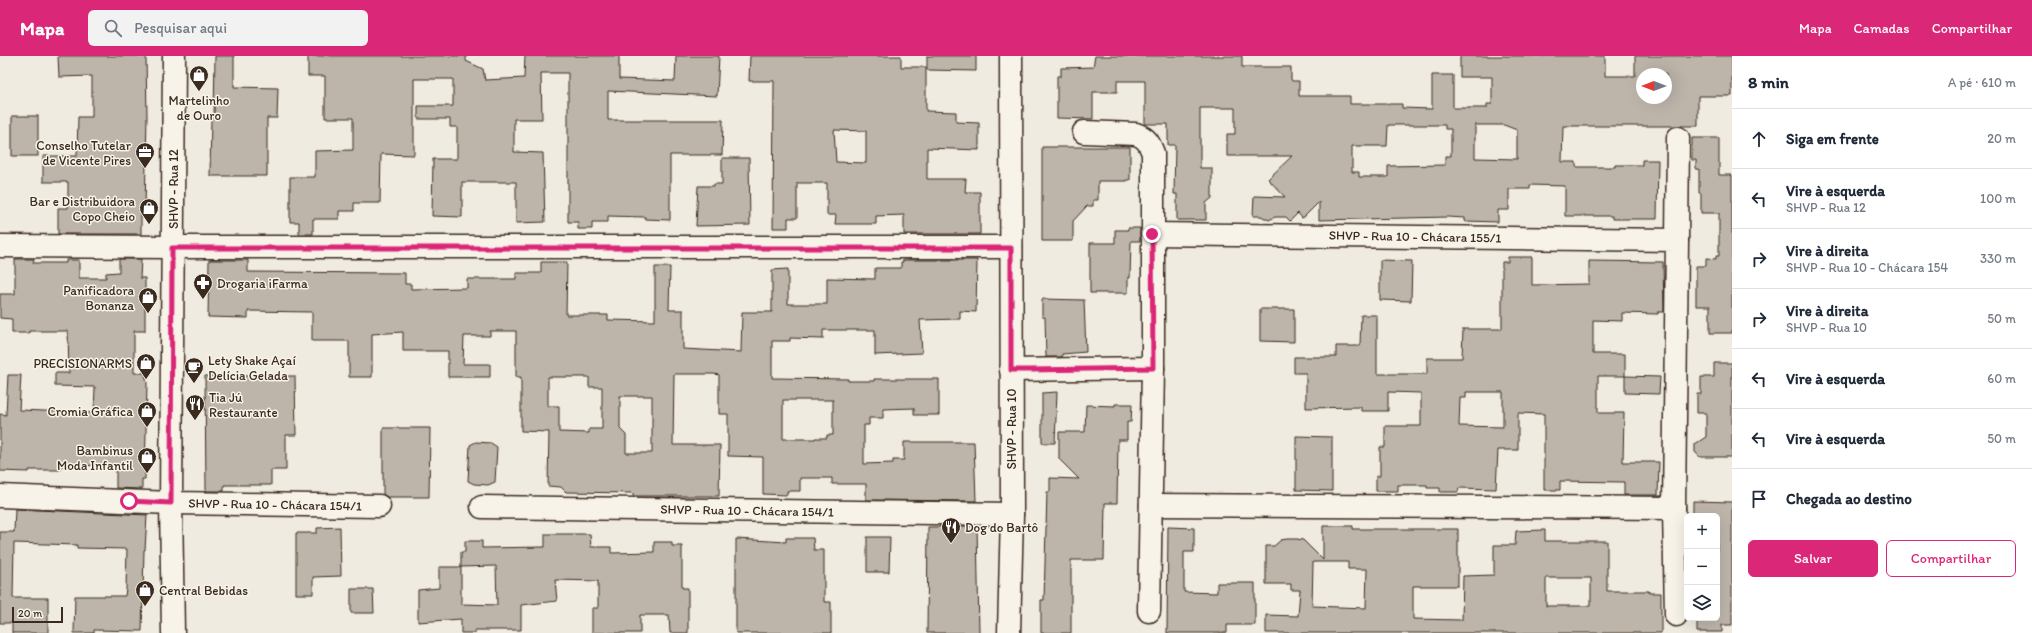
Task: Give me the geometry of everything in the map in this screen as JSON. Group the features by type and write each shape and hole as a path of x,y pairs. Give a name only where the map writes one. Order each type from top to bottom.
{"street":[{"name":"SHVP - Rua 12","path":"173,633 171,503 174,56"},
{"name":"SHVP - Rua 10","path":"1009,633 1012,514 1011,56"},
{"path":"1084,132 1136,134 1144,136 1153,152 1153,368 1149,612"},
{"path":"1676,615 1674,508 1678,138"},
{"name":"SHVP - Rua 10 - Chácara 155/1","path":"1152,234 1677,240"},
{"path":"0,246 172,248 1011,248"},
{"path":"1011,370 1153,368"},
{"name":"SHVP - Rua 10 - Chácara 154/1","path":"0,496 171,503 380,506"},
{"path":"1151,505 1674,508"},
{"name":"SHVP - Rua 10 - Chácara 154/1","path":"482,507 1012,514"}],"building":[{"path":"58,56 146,56 147,117 145,209 141,209 141,234 58,234 58,208 68,208 68,182 43,182 43,156 77,156 78,117 92,117 92,76 59,77"},
{"path":"215,56 234,56 234,87 278,88 277,118 267,118 267,176 210,176 211,118 214,118"},
{"path":"308,56 466,56 466,61 483,69 485,80 524,78 525,56 619,56 619,79 675,81 676,56 719,56 717,96 608,91 608,120 723,120 722,155 670,155 670,220 645,219 645,217 608,216 608,222 592,222 592,229 578,229 578,222 568,222 568,73 541,73 542,119 514,119 514,152 543,153 545,222 516,223 516,182 462,182 462,217 432,216 433,159 457,159 457,127 450,127 450,119 418,119 418,106 453,106 453,79 414,79 414,155 381,154 380,203 354,203 354,211 339,211 339,219 313,219 313,234 299,234 299,222 290,222 290,177 315,177 315,151 353,150 353,118 325,118 325,76 308,76"},
{"path":"750,56 901,56 901,67 926,67 926,111 956,112 956,122 979,123 979,150 927,148 927,179 966,179 965,192 980,192 980,234 904,234 904,215 876,216 876,224 835,224 836,215 827,215 827,183 797,183 797,218 788,218 788,228 773,228 774,81 749,81","holes":["834,130 866,131 866,163 836,162"]},
{"path":"927,56 976,56 976,71 927,70"},
{"path":"1095,56 1242,56 1242,67 1291,67 1292,81 1299,81 1299,96 1350,96 1350,104 1402,104 1402,108 1432,109 1432,75 1453,75 1453,108 1487,108 1487,104 1492,104 1492,77 1460,77 1460,56 1605,56 1605,76 1635,76 1635,56 1732,56 1732,96 1698,96 1698,126 1563,126 1562,162 1576,162 1576,167 1615,167 1615,165 1642,165 1642,160 1658,160 1657,219 1612,219 1612,216 1565,216 1565,186 1530,185 1530,189 1509,189 1509,210 1498,210 1498,222 1465,221 1465,218 1448,217 1319,220 1319,202 1302,218 1298,213 1290,221 1286,217 1275,217 1269,220 1261,216 1253,216 1254,196 1285,197 1268,179 1292,156 1227,156 1227,134 1235,134 1235,108 1200,108 1200,168 1212,168 1212,198 1206,203 1206,220 1177,220 1177,194 1174,194 1175,145 1168,145 1168,124 1145,124 1145,81 1117,81 1117,92 1093,92 1093,119 1057,118 1057,76 1061,76 1061,68 1093,67","holes":["1388,125 1445,125 1445,129 1451,129 1451,156 1445,156 1445,165 1388,166 1388,177 1359,177 1359,172 1352,172 1352,146 1387,146","1475,125 1504,125 1517,130 1517,159 1475,158"]},
{"path":"12,116 38,116 38,156 12,156"},
{"path":"1692,138 1719,138 1719,175 1732,175 1732,333 1710,333 1710,306 1696,306 1696,266 1706,266 1706,258 1716,259 1716,256 1719,256 1719,213 1701,213 1699,169 1696,169 1696,160 1692,160"},
{"path":"1042,147 1130,147 1130,180 1098,181 1098,200 1093,200 1093,206 1087,206 1073,221 1073,241 1042,241"},
{"path":"722,158 749,158 750,225 696,226 698,186 714,186 714,184 722,184"},
{"path":"1128,228 1140,228 1140,241 1131,241 1128,293 1090,293 1090,243 1115,243 1115,230 1128,230"},
{"path":"1508,257 1532,257 1532,285 1589,284 1589,261 1663,262 1664,312 1658,312 1658,314 1622,313 1622,321 1593,320 1593,354 1625,354 1625,376 1598,376 1598,413 1624,413 1623,462 1659,462 1658,495 1624,495 1624,482 1560,481 1560,490 1544,490 1544,414 1518,413 1518,450 1498,450 1496,489 1459,488 1458,492 1440,492 1440,488 1427,488 1427,485 1398,485 1398,491 1376,491 1376,476 1380,476 1380,447 1385,447 1385,426 1421,426 1421,393 1388,392 1388,411 1361,411 1361,407 1306,408 1306,373 1294,373 1294,357 1336,357 1336,346 1360,346 1361,315 1377,315 1377,374 1427,374 1427,358 1462,358 1463,329 1502,329 1502,262 1508,262","holes":["1466,392 1503,392 1503,427 1459,426 1460,398 1466,398"]},
{"path":"15,259 34,259 33,263 66,263 66,260 79,260 79,278 106,278 106,273 119,272 119,259 141,259 140,278 145,278 145,331 134,331 134,373 145,373 147,383 145,479 142,479 142,489 116,488 116,465 60,466 60,470 29,470 29,472 0,471 0,414 6,415 8,375 21,375 19,410 94,413 95,387 55,386 55,373 69,373 68,331 29,331 29,333 12,333 12,319 0,318 0,294 15,294"},
{"path":"209,260 248,260 248,272 405,273 405,284 411,284 411,289 467,288 467,279 516,279 516,273 541,273 541,262 567,262 566,315 608,315 608,320 655,321 655,267 670,267 669,310 683,310 683,349 741,352 742,312 772,312 772,270 788,269 788,304 827,304 827,278 875,279 875,268 901,268 901,262 903,262 903,260 977,260 976,312 960,311 960,319 920,320 922,353 875,355 875,330 823,330 823,339 790,338 790,341 772,341 772,378 848,379 848,381 874,381 874,379 939,379 939,415 914,415 914,408 883,409 883,418 869,418 869,425 864,425 864,464 893,463 893,460 904,460 904,442 974,442 976,501 866,500 866,484 832,484 832,478 800,478 800,491 787,491 787,495 763,494 763,457 728,456 728,414 719,414 719,375 714,374 674,374 673,445 720,445 719,496 633,496 633,493 566,492 561,487 548,486 549,432 521,431 521,377 516,377 516,331 490,331 490,336 464,336 463,364 490,364 490,377 448,377 448,351 403,351 403,332 372,334 372,377 349,377 349,341 312,341 312,312 248,311 248,318 208,317","holes":["548,377 589,377 589,387 602,387 602,429 589,429 589,433 559,432 559,406 548,406","620,396 652,396 652,453 626,453 626,435 620,429","783,400 833,400 833,435 827,435 827,438 815,439 783,439"]},
{"path":"1380,260 1412,261 1411,301 1380,300"},
{"path":"1042,299 1084,300 1086,352 1062,354 1062,357 1046,357 1045,317 1042,317"},
{"path":"1260,309 1294,309 1294,342 1260,341"},
{"path":"1714,363 1732,363 1732,457 1700,457 1695,452 1695,444 1706,437 1706,413 1697,413 1697,394 1701,394 1701,377 1714,377"},
{"path":"205,376 295,376 296,435 286,435 286,470 271,470 271,485 224,485 224,491 206,491"},
{"path":"1625,376 1660,377 1659,394 1625,393"},
{"path":"1057,392 1055,443 1042,443 1042,393"},
{"path":"1115,404 1132,404 1131,422 1127,422 1127,440 1118,440 1117,503 1105,503 1104,560 1071,560 1071,633 1041,633 1041,600 1044,600 1047,492 1050,492 1050,478 1079,479 1059,459 1059,432 1085,432 1086,405 1115,406"},
{"path":"383,428 430,428 429,497 387,497 383,494"},
{"path":"1296,436 1332,437 1332,491 1296,490"},
{"path":"476,442 491,443 497,447 495,482 488,485 474,484 468,481 470,445"},
{"path":"1693,501 1732,502 1732,625 1722,625 1722,632 1697,632 1697,621 1720,621 1720,513 1693,513"},
{"path":"15,509 147,515 144,550 142,631 94,630 94,633 74,633 75,596 125,596 126,589 127,549 77,548 77,545 14,543 13,598 48,598 48,633 12,633 12,623 0,623 0,532 14,532"},
{"path":"977,526 979,633 927,633 928,527"},
{"path":"1323,526 1353,526 1353,529 1458,529 1458,586 1413,586 1413,619 1462,620 1463,576 1494,575 1494,545 1515,545 1516,531 1545,530 1545,541 1607,541 1607,591 1649,591 1649,593 1661,593 1661,633 1266,633 1266,615 1298,616 1300,590 1291,590 1291,584 1266,584 1266,546 1274,546 1281,540 1287,539 1303,540 1323,560","holes":["1313,562 1348,562 1348,569 1367,569 1366,608 1312,606","1546,578 1591,578 1591,606 1546,606"]},
{"path":"340,527 341,576 313,577 313,594 296,594 296,533 317,533 317,528"},
{"path":"1168,527 1194,528 1194,552 1184,552 1184,592 1217,593 1217,583 1255,583 1255,625 1227,625 1227,633 1167,633"},
{"path":"545,534 590,534 591,547 611,547 611,553 654,552 654,542 672,542 672,546 682,546 682,588 688,588 688,633 670,633 669,615 640,615 640,633 592,633 592,608 598,608 598,581 555,580 557,601 521,605 521,630 475,630 475,633 461,633 461,619 418,622 418,590 439,588 439,567 461,567 461,552 465,552 465,541 482,541 482,548 545,547","holes":["496,566 497,605 461,604 461,567"]},
{"path":"867,537 890,537 889,572 867,572"},
{"path":"786,538 813,538 814,550 824,550 824,602 831,602 831,633 736,633 736,539 786,542"},
{"path":"351,589 373,589 374,613 351,613"}],"place":[{"name":"Martelinho de Ouro","path":"199,92"},
{"name":"Conselho Tutelar de Vicente Pires","path":"145,169"},
{"name":"Bar e Distribuidora Copo Cheio","path":"149,225"},
{"name":"Drogaria iFarma","path":"203,300"},
{"name":"Panificadora Bonanza","path":"148,314"},
{"name":"PRECISIONARMS","path":"146,380"},
{"name":"Lety Shake Açaí Delícia Gelada","path":"194,384"},
{"name":"Tia Jú Restaurante","path":"195,421"},
{"name":"Cromia Gráfica","path":"147,428"},
{"name":"Bambinus Moda Infantil","path":"147,474"},
{"name":"Dog do Bartô","path":"951,544"},
{"name":"Central Bebidas","path":"145,607"}],"route":[{"path":"129,501 171,503 172,248 1011,248 1011,370 1030,370 1153,368 1152,234"}]}
